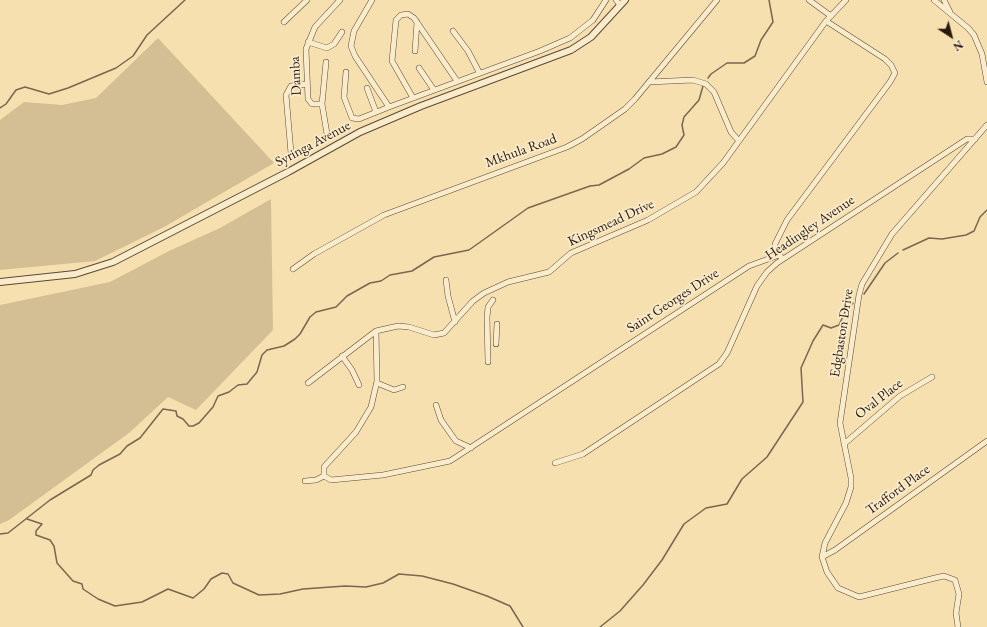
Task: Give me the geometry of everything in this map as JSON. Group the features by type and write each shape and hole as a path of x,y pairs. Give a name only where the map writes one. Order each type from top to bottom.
{"street":[{"path":"284,22 307,0"},
{"name":"Damba","path":"322,104 309,103 306,53 308,42 315,27 340,0"},
{"path":"372,0 354,30 351,46 355,56 389,107"},
{"path":"346,72 344,97 352,118 356,120 479,72 540,51 570,38 593,20 606,0"},
{"name":"Syringa Avenue","path":"0,282 75,274 113,262 288,172 360,132 421,106 571,50 591,37 618,3 625,0"},
{"name":"Mkhula Road","path":"293,269 314,254 384,215 571,144 625,109 717,0"},
{"path":"809,0 830,16"},
{"name":"Kingsmead Drive","path":"308,383 376,331 387,328 409,327 429,334 440,335 448,330 473,301 484,293 508,282 549,272 571,252 648,220 689,197 703,187 739,141 826,21 846,0"},
{"path":"934,0 968,28 978,42 982,54 987,82"},
{"path":"944,0 952,15"},
{"path":"412,98 392,61 395,23 398,17 408,14 417,22 456,81"},
{"path":"781,257 775,250 775,244 787,220 890,82 895,73 891,65 885,60 826,21"},
{"path":"415,51 417,22"},
{"path":"453,31 468,51 479,72"},
{"path":"308,42 327,48 334,44 342,32"},
{"name":"Damba","path":"326,62 322,104 327,134"},
{"path":"419,68 434,90"},
{"path":"649,82 693,80 706,84 714,92 731,132 739,141"},
{"path":"291,153 286,95 291,86 307,84"},
{"path":"367,88 376,112"},
{"name":"Edgbaston Drive","path":"822,557 825,543 846,503 851,487 851,478 840,423 862,284 892,234 987,125"},
{"name":"Headingley Avenue","path":"555,463 583,454 719,364 727,353 757,286 767,272 781,257 967,139 975,139"},
{"name":"Saint Georges Drive","path":"305,481 316,480 324,476 331,480 354,479 411,470 450,461 750,266 781,257"},
{"path":"446,280 448,296 455,322"},
{"path":"488,362 487,318 488,307 493,300"},
{"path":"496,344 497,324"},
{"path":"377,344 380,333 387,328"},
{"path":"324,476 324,467 356,432 371,407 377,383 376,331"},
{"path":"364,339 373,338 377,344"},
{"path":"342,356 352,370 359,385"},
{"name":"Oval Place","path":"844,444 900,396 932,377"},
{"path":"377,383 394,390 403,387"},
{"path":"436,405 441,420 456,441 471,448"},
{"name":"Trafford Place","path":"822,557 835,550 987,441"},
{"path":"822,557 823,565 834,584 838,588 853,596 871,595 944,576 955,580 958,594 956,613 958,627"}],"shaded area":[{"path":"158,38 274,163 164,227 95,261 0,270 0,120 24,102 62,105 96,98"},
{"path":"271,199 273,330 196,410 168,397 129,433 9,520 0,524 0,305 110,282 169,251 220,228"}],"waterway":[{"path":"0,108 6,104 16,90 25,87 49,94 68,88 116,68 133,56 147,35 185,0"},
{"path":"708,78 711,74 727,63 744,63 755,56 761,40 773,22 769,0"},
{"path":"0,534 8,533 50,500 91,475 93,470 99,465 120,454 127,446 140,438 163,409 176,411 177,416 183,419 189,426 199,423 213,407 218,396 229,392 238,385 247,384 257,372 262,355 267,350 284,346 295,339 300,334 310,317 316,312 336,307 347,296 370,283 381,281 390,275 412,271 434,257 469,250 528,208 590,186 599,185 629,169 644,158 662,154 676,147 684,135 682,125 684,117 699,100 703,86"},
{"path":"903,250 929,238 942,239 966,235 974,231 980,217 987,210"},
{"path":"864,294 885,263 898,253"},
{"path":"600,627 620,611 643,585 662,560 684,524 706,508 727,504 742,479 767,457 803,402 801,368 813,341 823,325 831,328 839,325 845,312 853,303"},
{"path":"27,519 42,524 36,531 36,535 50,540 54,546 57,563 73,581 82,584 83,589 98,599 115,606 142,602 168,589 193,598 204,589 211,579 222,573 228,574 233,583 259,595 280,594 303,589 345,586 366,587 383,583 399,574 422,576 453,584 487,596 510,606 523,627"}]}
